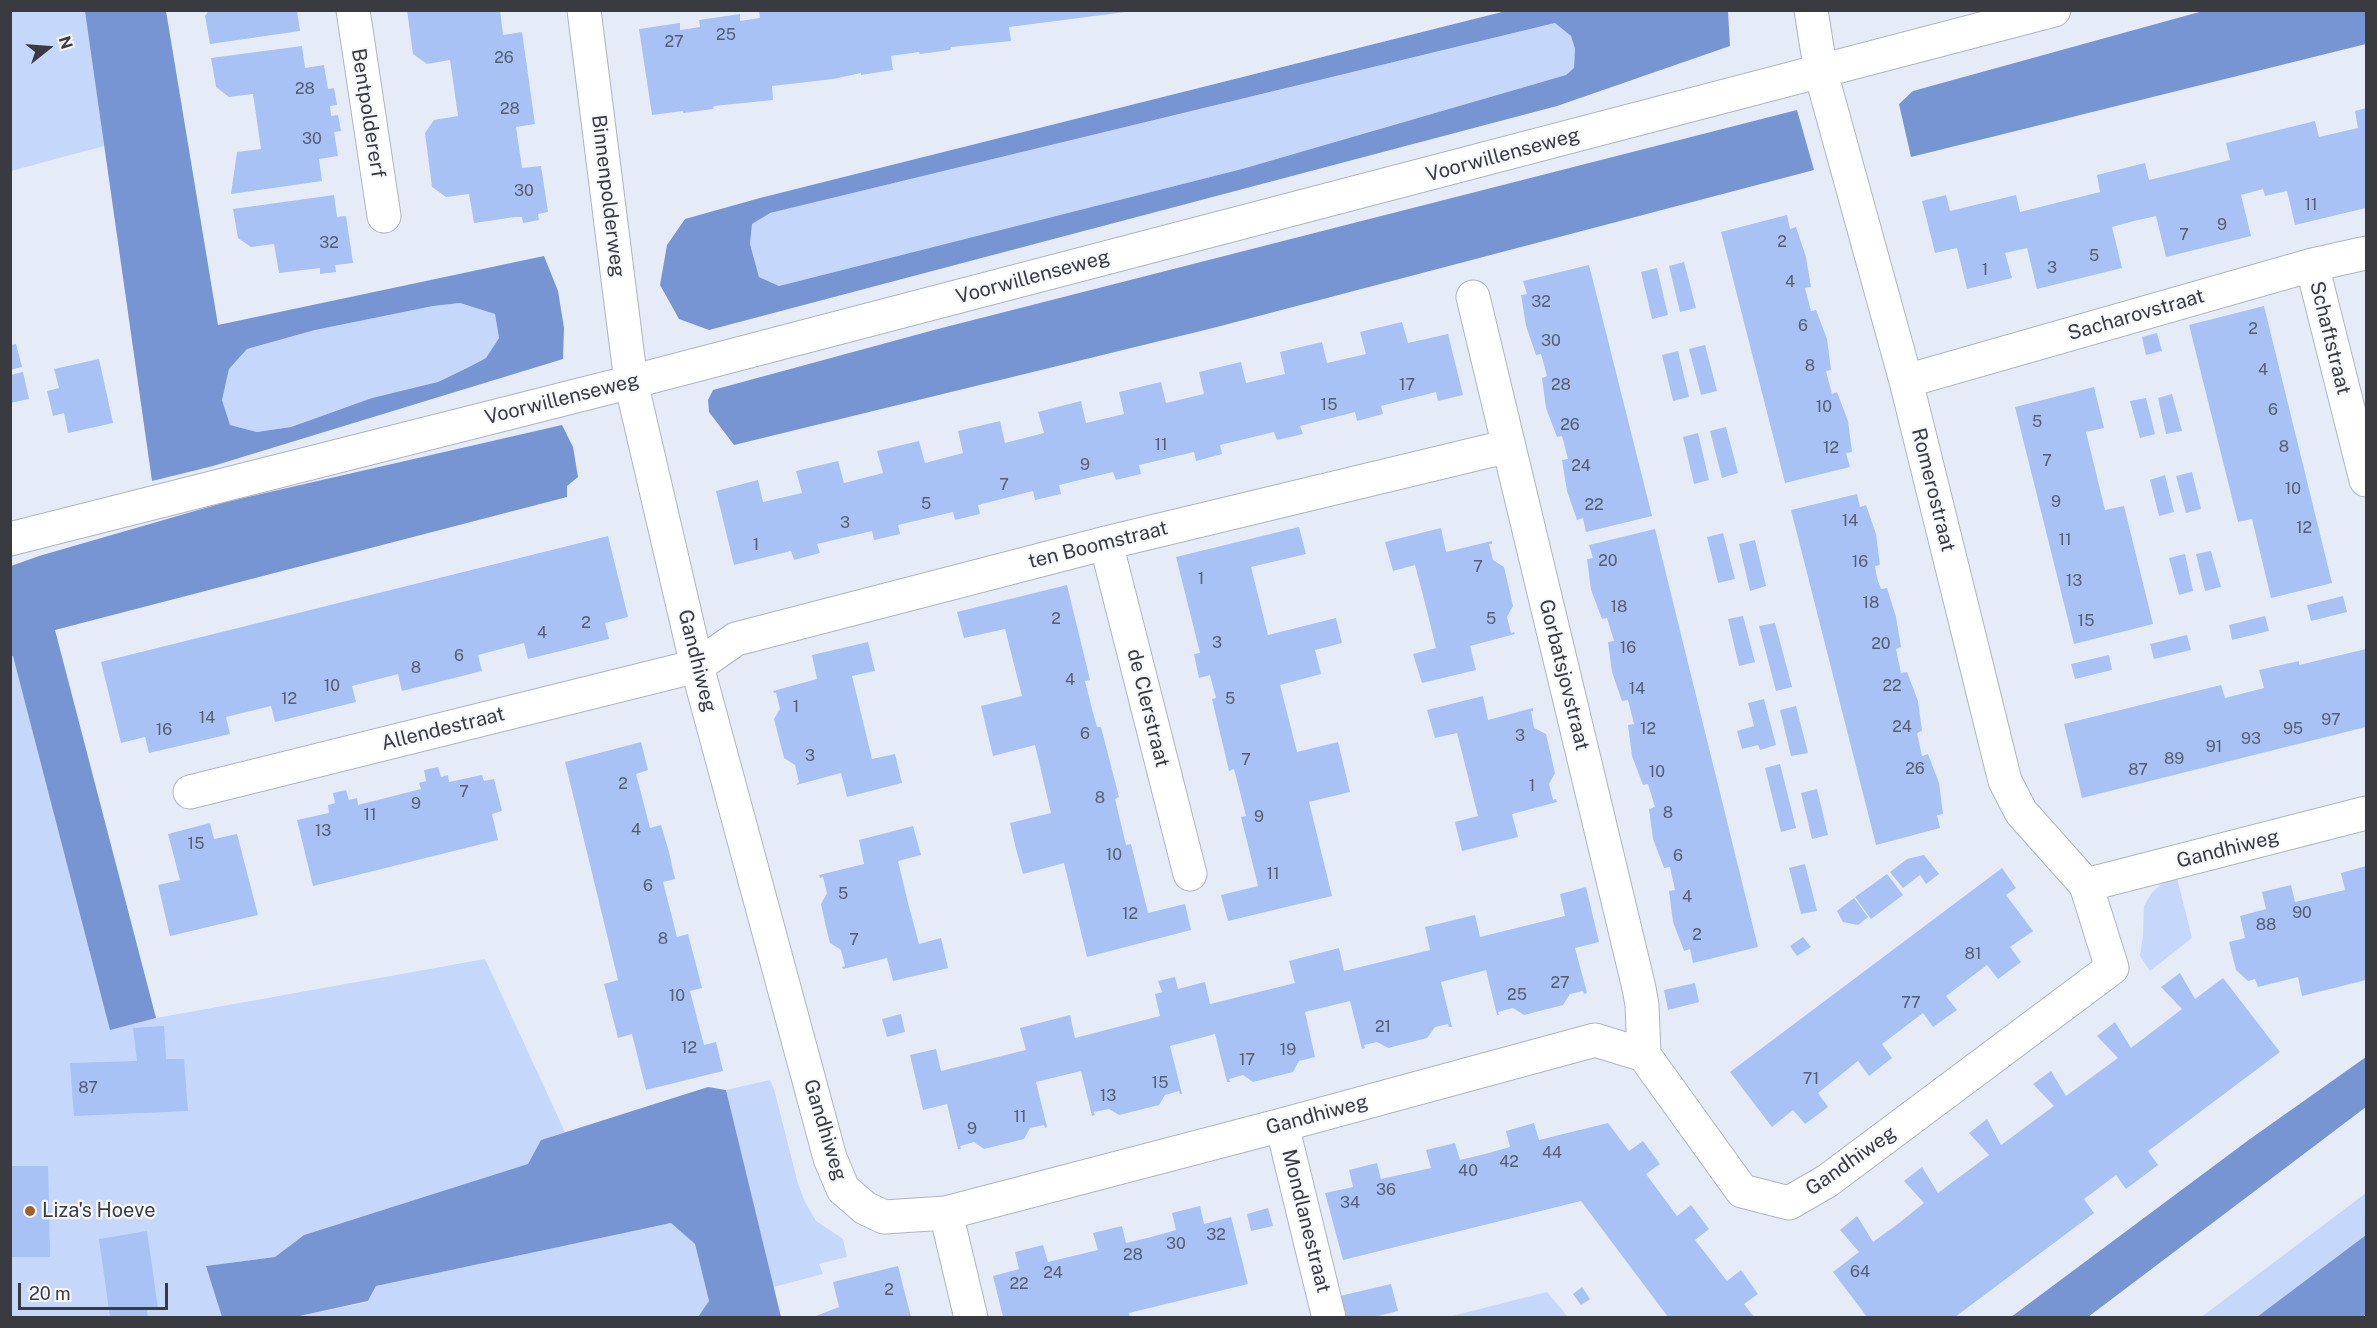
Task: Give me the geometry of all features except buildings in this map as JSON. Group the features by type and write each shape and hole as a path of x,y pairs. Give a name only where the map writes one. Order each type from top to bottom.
{"street":[{"name":"Bentpoldererf","path":"353,10 384,216"},
{"name":"Binnenpolderweg","path":"585,10 631,382"},
{"name":"Romerostraat","path":"1811,10 1821,73 1906,381 2006,781 2021,812 2086,885"},
{"name":"Voorwillenseweg","path":"10,539 631,382 1821,73 2054,10"},
{"name":"Sacharovstraat","path":"1906,381 2312,266 2367,253"},
{"name":"Schaftstraat","path":"2312,266 2367,480"},
{"name":"Gorbatsjovstraat","path":"1473,297 1639,988 1644,1055"},
{"name":"Gandhiweg","path":"631,382 697,666 830,1158 843,1189 865,1208 884,1217 946,1213 1595,1040 1644,1055 1742,1191 1789,1203 1827,1181 2112,968 2086,885 2367,813"},
{"name":"ten Boomstraat","path":"697,666 736,639 1106,543 1509,446"},
{"name":"de Clerstraat","path":"1106,543 1190,874"},
{"name":"Allendestraat","path":"190,792 697,666"},
{"name":"Mondlanestraat","path":"1282,1125 1329,1317"},
{"path":"946,1213 972,1317"}],"shaded area":[{"path":"11,11 100,11 101,120 104,146 11,171"},
{"path":"1556,23 1571,36 1575,49 1574,68 1566,75 1242,169 779,286 759,277 750,244 752,224 770,213"},
{"path":"460,303 495,314 499,338 486,358 438,382 372,398 291,427 257,432 230,425 222,400 229,369 247,349 315,330 433,306"},
{"path":"13,655 111,1029 156,1018 485,959 565,1132 541,1140 529,1164 304,1235 275,1257 207,1266 222,1317 11,1317 10,656"},
{"path":"2177,878 2192,938 2150,971 2140,956 2144,906 2161,884"},
{"path":"770,1080 805,1202 816,1221 843,1239 847,1257 819,1264 823,1274 773,1287 726,1090"},
{"path":"2366,1193 2366,1235 2257,1317 2200,1318"},
{"path":"671,1223 695,1244 709,1301 698,1318 264,1318 295,1317 368,1302 376,1286"},
{"path":"1547,1292 1568,1317 1448,1317"}],"water":[{"path":"1510,10 1728,11 1730,46 1557,106 709,330 679,319 660,285 667,245 685,219 760,198","holes":["1555,23 1571,36 1575,49 1574,68 1566,75 1242,169 779,286 759,277 750,244 752,224 770,213"]},
{"path":"85,11 166,11 218,325 544,256 558,291 564,328 563,359 213,466 152,481","holes":["460,303 495,314 499,338 486,358 438,382 372,398 291,427 257,432 230,425 222,400 229,369 247,349 315,330 433,306"]},
{"path":"2203,11 2366,11 2366,44 1911,157 1899,104 1913,91"},
{"path":"1797,110 1814,170 1213,328 734,445 709,412 708,400 713,390 934,330"},
{"path":"562,425 573,447 578,477 567,486 567,497 55,630 156,1018 110,1030 13,656 11,656 11,566 226,502"},
{"path":"2366,1057 2366,1107 2088,1317 2011,1317 2250,1139"},
{"path":"708,1087 726,1090 781,1317 698,1317 709,1301 695,1244 671,1223 376,1286 368,1301 295,1317 222,1317 206,1266 275,1257 304,1235 528,1164 541,1140"},
{"path":"2366,1235 2366,1314 2362,1317 2257,1317"}],"place":[{"name":"Liza's Hoeve","path":"30,1211"}]}
